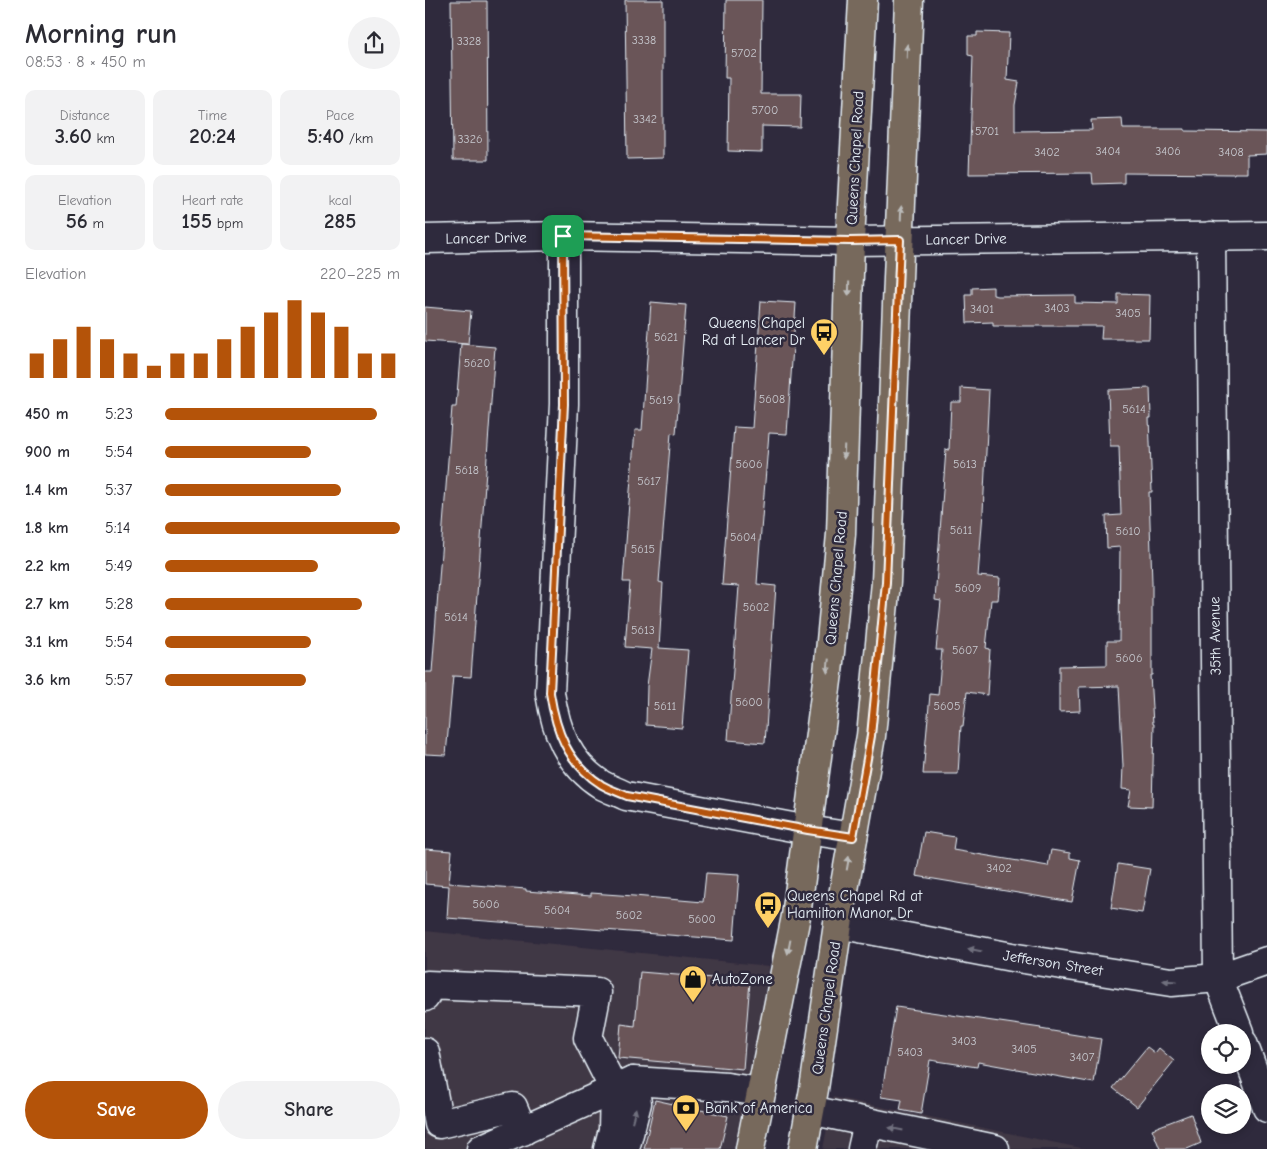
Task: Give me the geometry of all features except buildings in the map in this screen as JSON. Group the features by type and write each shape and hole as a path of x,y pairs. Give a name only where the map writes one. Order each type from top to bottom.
{"main road":[{"name":"Queens Chapel Road","path":"749,1149 795,916 828,673 841,534 850,241 863,0"},
{"name":"Queens Chapel Road","path":"803,1149 838,924 871,736 886,582 909,0"}],"street":[{"name":"Lancer Drive","path":"425,239 563,236 850,241 1267,236"},
{"path":"563,236 564,404 550,693 554,720 561,739 571,755 585,771 602,784 627,796 853,837"},
{"name":"35th Avenue","path":"1211,236 1218,978 1236,1024"},
{"name":"Jefferson Street","path":"838,924 1017,958 1171,982 1218,978 1267,962"},
{"path":"425,997 427,985 597,992 588,1038 637,1103 625,1149"},
{"path":"425,1052 439,1124 513,1107 523,1131"},
{"path":"1251,1064 1267,1108"},
{"path":"608,1149 623,1085"},
{"path":"481,1149 623,1085 727,1087 761,1092"},
{"path":"810,1110 865,1136 995,1149"}],"shaded area":[{"path":"425,931 769,966 753,1071 735,1149 425,1149"},
{"path":"833,1097 1086,1149 823,1149"}],"place":[{"name":"Queens Chapel Rd at Lancer Dr","path":"824,356"},
{"name":"Queens Chapel Rd at Hamilton Manor Dr","path":"768,929"},
{"name":"AutoZone","path":"693,1003"},
{"name":"Bank of America","path":"686,1132"}],"route":[{"path":"563,236 850,241 900,240 886,582 871,736 853,837 627,796 602,784 585,771 571,755 561,739 554,720 550,693 564,404 563,236"}]}
